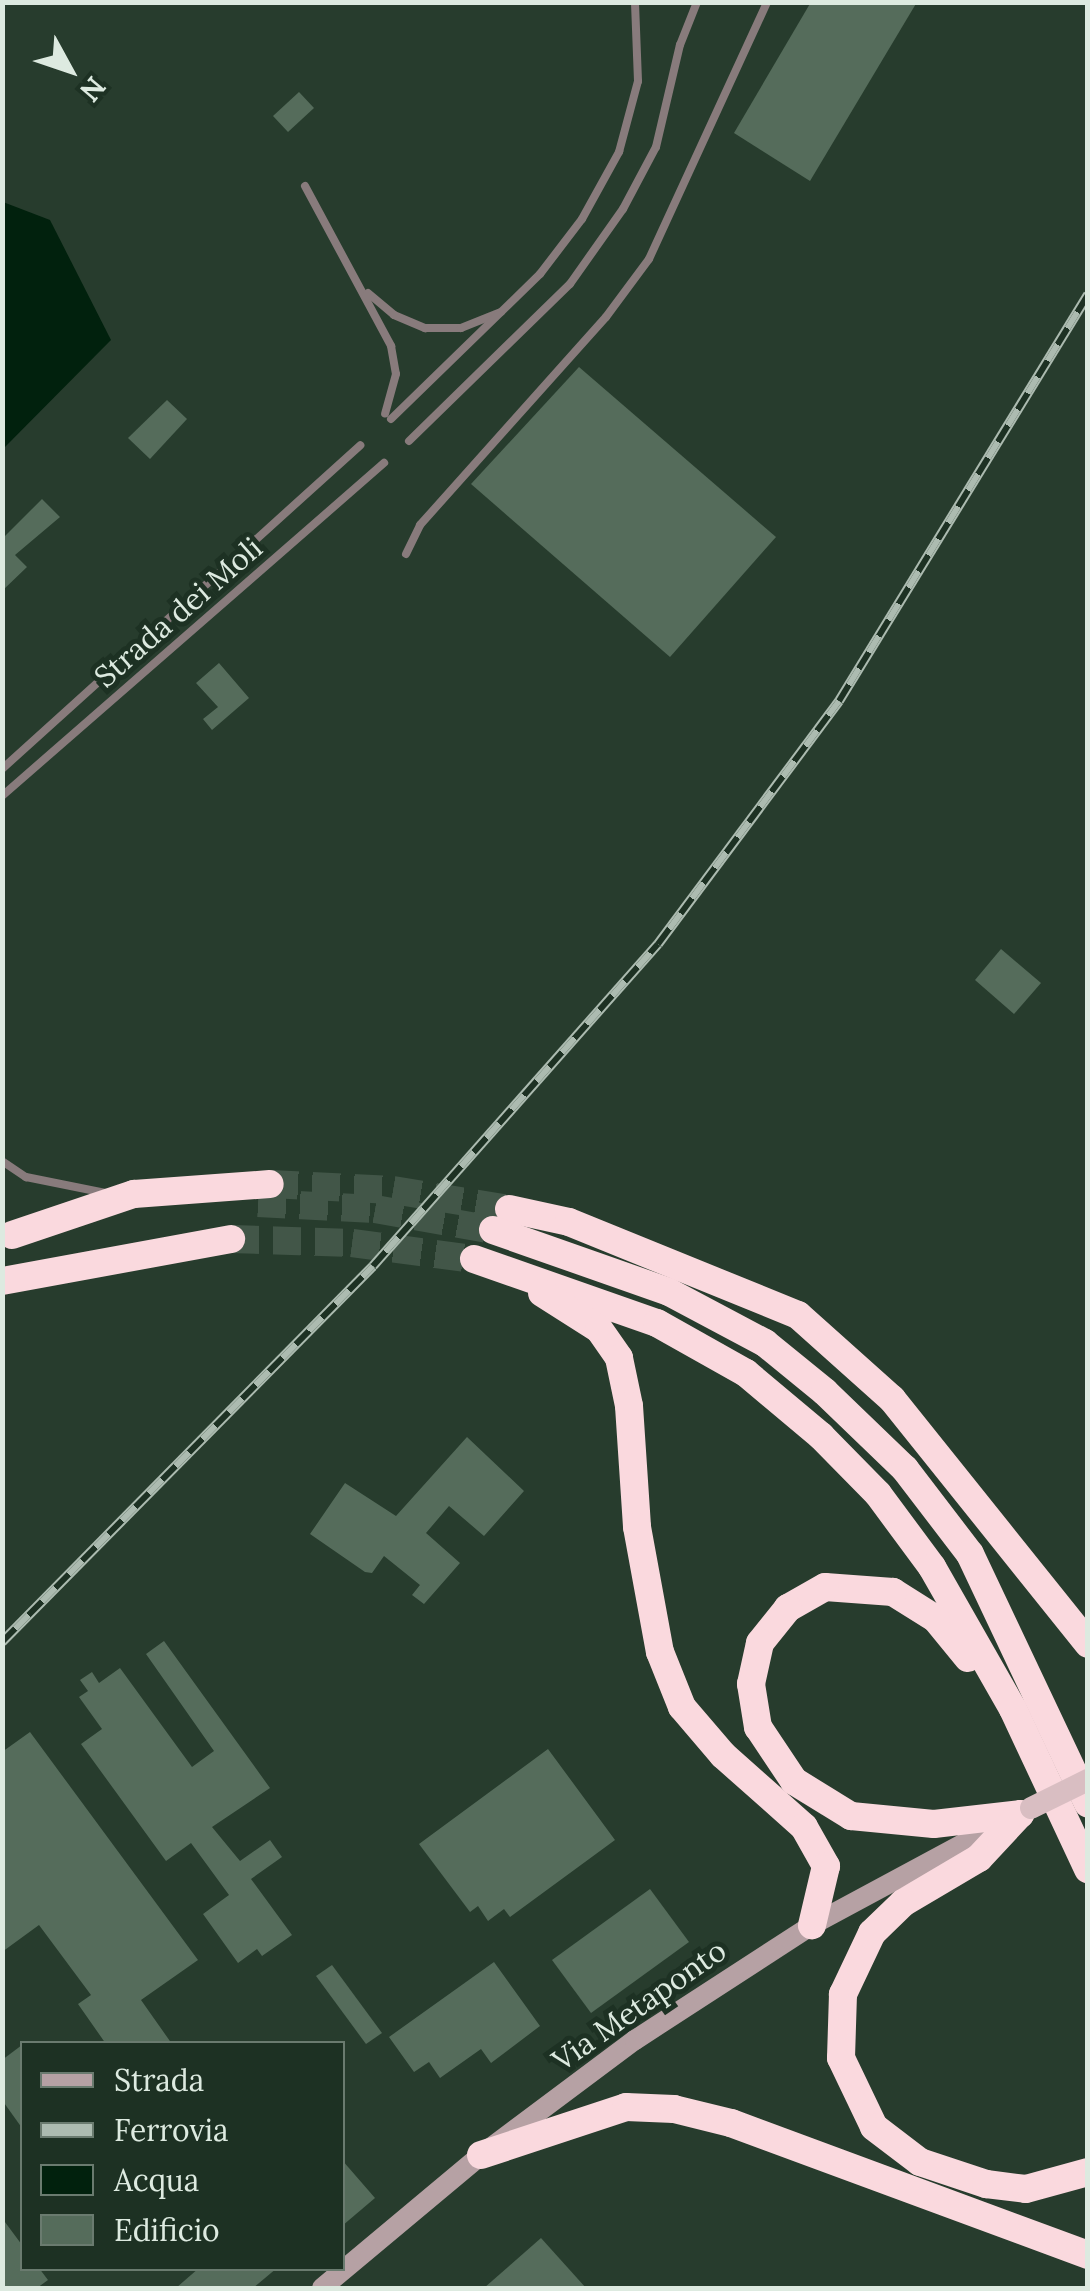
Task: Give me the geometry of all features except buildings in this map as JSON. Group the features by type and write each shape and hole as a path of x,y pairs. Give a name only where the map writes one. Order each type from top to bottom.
{"highway":[{"path":"264,1193 132,1212 8,1236 134,1194 264,1193"},
{"path":"1088,1644 892,1399 798,1315 568,1222 501,1219 669,1292 764,1343 838,1404 905,1469 970,1554 1088,1804"},
{"path":"2,1281 230,1239"},
{"path":"812,1925 826,1866 804,1828 723,1755 682,1707 660,1652 637,1526 629,1406 619,1358 599,1329 560,1302 474,1259 657,1324 746,1373 878,1494 932,1566 1014,1709 1088,1869"},
{"path":"1014,1709 936,1619 870,1586 825,1587 805,1596 774,1621 752,1662 753,1706 769,1749 794,1780 834,1810 934,1824 1025,1811"},
{"path":"1025,1811 979,1858 903,1903 872,1933 843,1994 841,2058 874,2127 920,2162 986,2184 1026,2188 1088,2172"},
{"path":"481,2154 626,2107 674,2110 731,2123 1088,2255"}],"main road":[{"path":"1025,1811 1088,1780"},
{"name":"Via Metaponto","path":"345,2269 481,2154 635,2040 812,1925 1025,1811"},
{"name":"Via Metaponto","path":"322,2288 342,2271"}],"lane":[{"path":"305,186 364,288 391,346 396,374 388,416 505,310 582,220 620,152 638,81 635,2"},
{"path":"409,441 570,284 623,209 656,146 680,45 697,2"},
{"path":"406,554 420,525 606,317 649,259 767,2"},
{"path":"364,288 394,315 425,328 461,328 505,310"},
{"path":"2,769 360,446"},
{"name":"Strada dei Moli","path":"2,796 384,462"},
{"path":"2,1160 26,1177 76,1192 134,1194"}],"water":[{"path":"3,202 50,220 111,340 3,449"}],"tunnel":[{"path":"270,1184 393,1190 509,1209"},
{"path":"258,1203 375,1209 493,1230"},
{"path":"231,1239 352,1243 474,1259"}],"railway":[{"path":"2,1642 373,1266 658,944 839,701 1088,294"}]}
